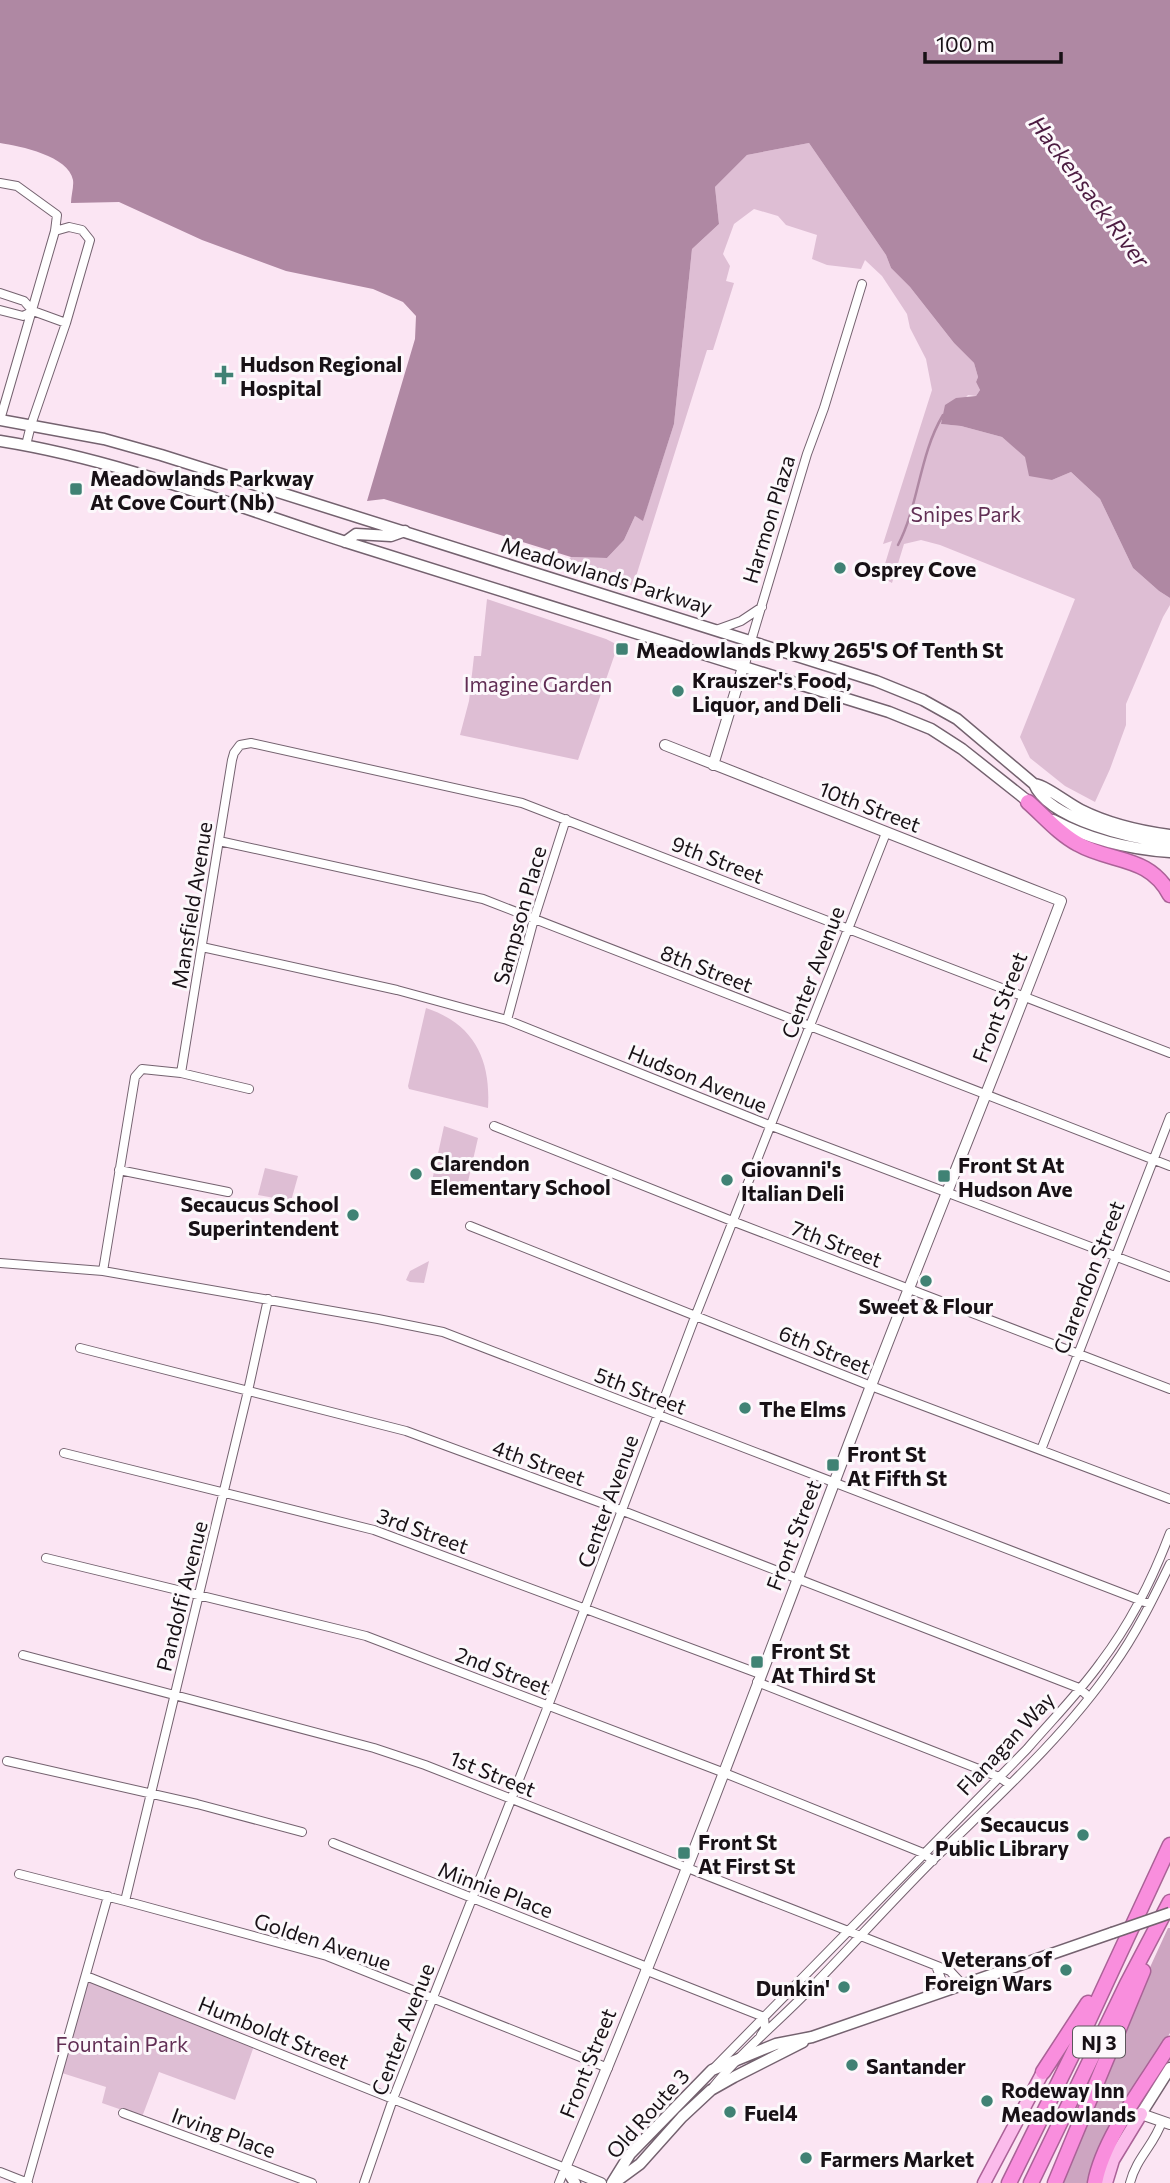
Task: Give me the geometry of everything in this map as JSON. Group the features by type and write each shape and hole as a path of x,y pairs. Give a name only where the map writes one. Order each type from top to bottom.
{"highway":[{"path":"1028,802 1079,845 1137,864 1154,874 1162,881 1170,895"},
{"name":"NJ 3","path":"1009,2183 1081,2037 1170,1844"},
{"name":"NJ 3","path":"1055,2182 1170,1904"},
{"name":"NJ 3","path":"1031,2183 1127,1984 1170,1904"},
{"name":"NJ 3","path":"1043,2072 1115,1961"},
{"path":"1095,2183 1109,2141 1170,2045"}],"main road":[{"name":"Meadowlands Parkway","path":"0,420 104,439 161,455 876,681 923,700 957,719 1034,783 1056,796 1104,820 1142,831 1170,835"},
{"path":"0,441 26,445 137,474 889,712 931,729 962,749 1028,802 1080,834 1120,846 1170,852"},
{"path":"345,542 356,534 391,536 405,531"},
{"path":"1034,783 1037,791 1053,803 1100,829 1142,840 1170,843"},
{"path":"712,2070 776,2044 812,2037 1170,1913"},
{"path":"613,2183 640,2164 682,2117 711,2090 812,2037"},
{"path":"1106,2183 1113,2160 1170,2068"},
{"name":"Old Route 3","path":"613,2183 630,2154 712,2070"},
{"name":"NJ 3","path":"984,2183 1043,2072"},
{"path":"682,2101 682,2117"},
{"path":"565,2168 575,2183"}],"street":[{"path":"0,183 17,186 57,215 33,311 0,420"},
{"path":"26,445 90,240 82,230 69,228 55,231"},
{"name":"Harmon Plaza","path":"713,765 807,454 823,412 862,284"},
{"path":"0,293 24,301 33,311 66,323"},
{"path":"0,310 23,316 33,311"},
{"path":"716,629 741,621 762,607"},
{"name":"9th Street","path":"240,745 251,743 511,800 1170,1053"},
{"name":"Mansfield Avenue","path":"181,1073 232,760 240,745"},
{"name":"10th Street","path":"664,745 1061,901"},
{"name":"Sampson Place","path":"507,1020 534,919 566,819"},
{"name":"Center Avenue","path":"364,2183 432,1997 474,1899 623,1511 657,1415 886,832"},
{"name":"8th Street","path":"219,841 483,899 1170,1166"},
{"name":"Front Street","path":"559,2183 687,1869 758,1678 1061,901"},
{"name":"Hudson Avenue","path":"202,947 397,990 507,1020 769,1125 1170,1277"},
{"path":"103,1271 138,1071 142,1069 181,1073 248,1089"},
{"name":"Clarendon Street","path":"1041,1450 1170,1118"},
{"name":"7th Street","path":"494,1126 732,1221 1170,1388"},
{"path":"120,1170 228,1192"},
{"name":"6th Street","path":"470,1226 871,1386 1170,1499"},
{"name":"5th Street","path":"0,1263 103,1271 443,1332 1150,1604"},
{"name":"Pandolfi Avenue","path":"125,1900 224,1493 268,1299"},
{"name":"4th Street","path":"80,1348 406,1432 797,1578 1079,1688 1089,1697"},
{"name":"3rd Street","path":"64,1453 374,1530 586,1608 999,1777 1009,1784"},
{"name":"Flanagan Way","path":"712,2070 1027,1749 1101,1663 1140,1599 1170,1533"},
{"path":"1160,1556 1170,1562"},
{"name":"2nd Street","path":"46,1558 366,1636 722,1772 923,1853 933,1861"},
{"name":"Flanagan Way","path":"711,2090 735,2060 805,1994 1074,1717 1123,1651 1170,1562"},
{"path":"1113,1644 1123,1651"},
{"name":"1st Street","path":"23,1655 374,1748 425,1765 936,1966 956,1975 963,1985"},
{"path":"7,1761 302,1832"},
{"path":"959,1818 968,1826"},
{"name":"Minnie Place","path":"333,1843 764,2017"},
{"name":"Golden Avenue","path":"19,1874 125,1900 327,1956 608,2067"},
{"path":"0,2172 27,2183 108,1896"},
{"path":"936,1966 946,1991"},
{"name":"Humboldt Street","path":"86,1976 565,2168"},
{"path":"760,2038 765,2029 764,2017"},
{"name":"Irving Place","path":"123,2113 312,2183"},
{"path":"1130,2183 1140,2157 1166,2123 1141,2114"},
{"path":"565,2168 601,2183"}],"green space":[{"name":"Snipes Park","path":"809,143 886,255 891,268 974,363 978,377 976,382 980,390 976,396 968,395 941,424 961,426 1002,437 1026,457 1027,465 1052,480 1071,472 1100,499 1133,568 1170,598 1170,605 1126,704 1126,725 1095,802 1065,786 1030,758 1020,737 1075,599 940,545 921,540 904,544 892,583 881,577 892,541 883,544 932,390 926,359 910,328 907,314 882,276 865,260 861,269 827,265 812,259 817,235 786,225 778,216 754,209 734,224 723,254 730,266 726,281 734,283 713,350 707,350 633,586 562,565 571,557 607,558 624,540 635,516 643,520 674,424 692,249 719,224 715,187 747,155"},
{"name":"Imagine Garden","path":"487,599 618,645 578,760 460,735 469,701 474,656 481,656"},
{"path":"426,1008 456,1023 476,1046 486,1074 488,1108 409,1089"},
{"path":"444,1126 478,1138 467,1186 428,1184 432,1181"},
{"path":"265,1168 298,1176 291,1201 258,1195"},
{"path":"429,1261 424,1283 406,1280 410,1271"},
{"name":"Fountain Park","path":"88,1979 255,2043 235,2100 159,2072 142,2117 102,2103 106,2087 62,2073"}],"shaded area":[{"path":"1168,1928 1170,2033 1137,2086 1091,2183 1060,2183 1124,2024"}],"water":[{"name":"Hackensack River","path":"0,0 1170,0 1170,598 1133,568 1100,499 1071,472 1052,480 1029,476 1025,457 1002,437 961,426 941,424 945,405 956,398 976,396 980,390 976,382 978,377 974,363 891,268 886,255 809,143 747,155 715,187 719,224 692,249 674,424 643,521 635,516 624,540 607,558 571,557 384,499 367,501 415,339 416,316 403,302 373,289 286,271 202,240 119,202 71,203 73,180 63,165 42,154 0,143"}],"waterway":[{"path":"898,545 911,513 929,447 943,415"}],"place":[{"name":"Hudson Regional Hospital","path":"224,375"},
{"name":"Meadowlands Parkway At Cove Court (Nb)","path":"76,489"},
{"name":"Osprey Cove","path":"840,568"},
{"name":"Meadowlands Pkwy 265'S Of Tenth St","path":"622,649"},
{"name":"Krauszer's Food, Liquor, and Deli","path":"678,691"},
{"name":"Clarendon Elementary School","path":"416,1174"},
{"name":"Front St At Hudson Ave","path":"944,1176"},
{"name":"Giovanni's Italian Deli","path":"727,1180"},
{"name":"Secaucus School Superintendent","path":"353,1215"},
{"name":"Sweet & Flour","path":"926,1281"},
{"name":"The Elms","path":"745,1408"},
{"name":"Front St At Fifth St","path":"833,1465"},
{"name":"Front St At Third St","path":"757,1662"},
{"name":"Secaucus Public Library","path":"1083,1835"},
{"name":"Front St At First St","path":"684,1853"},
{"name":"Veterans of Foreign Wars","path":"1066,1970"},
{"name":"Dunkin'","path":"844,1987"},
{"name":"Santander","path":"852,2065"},
{"name":"Rodeway Inn Meadowlands","path":"987,2101"},
{"name":"Fuel4","path":"730,2112"},
{"name":"Farmers Market","path":"806,2158"}]}
